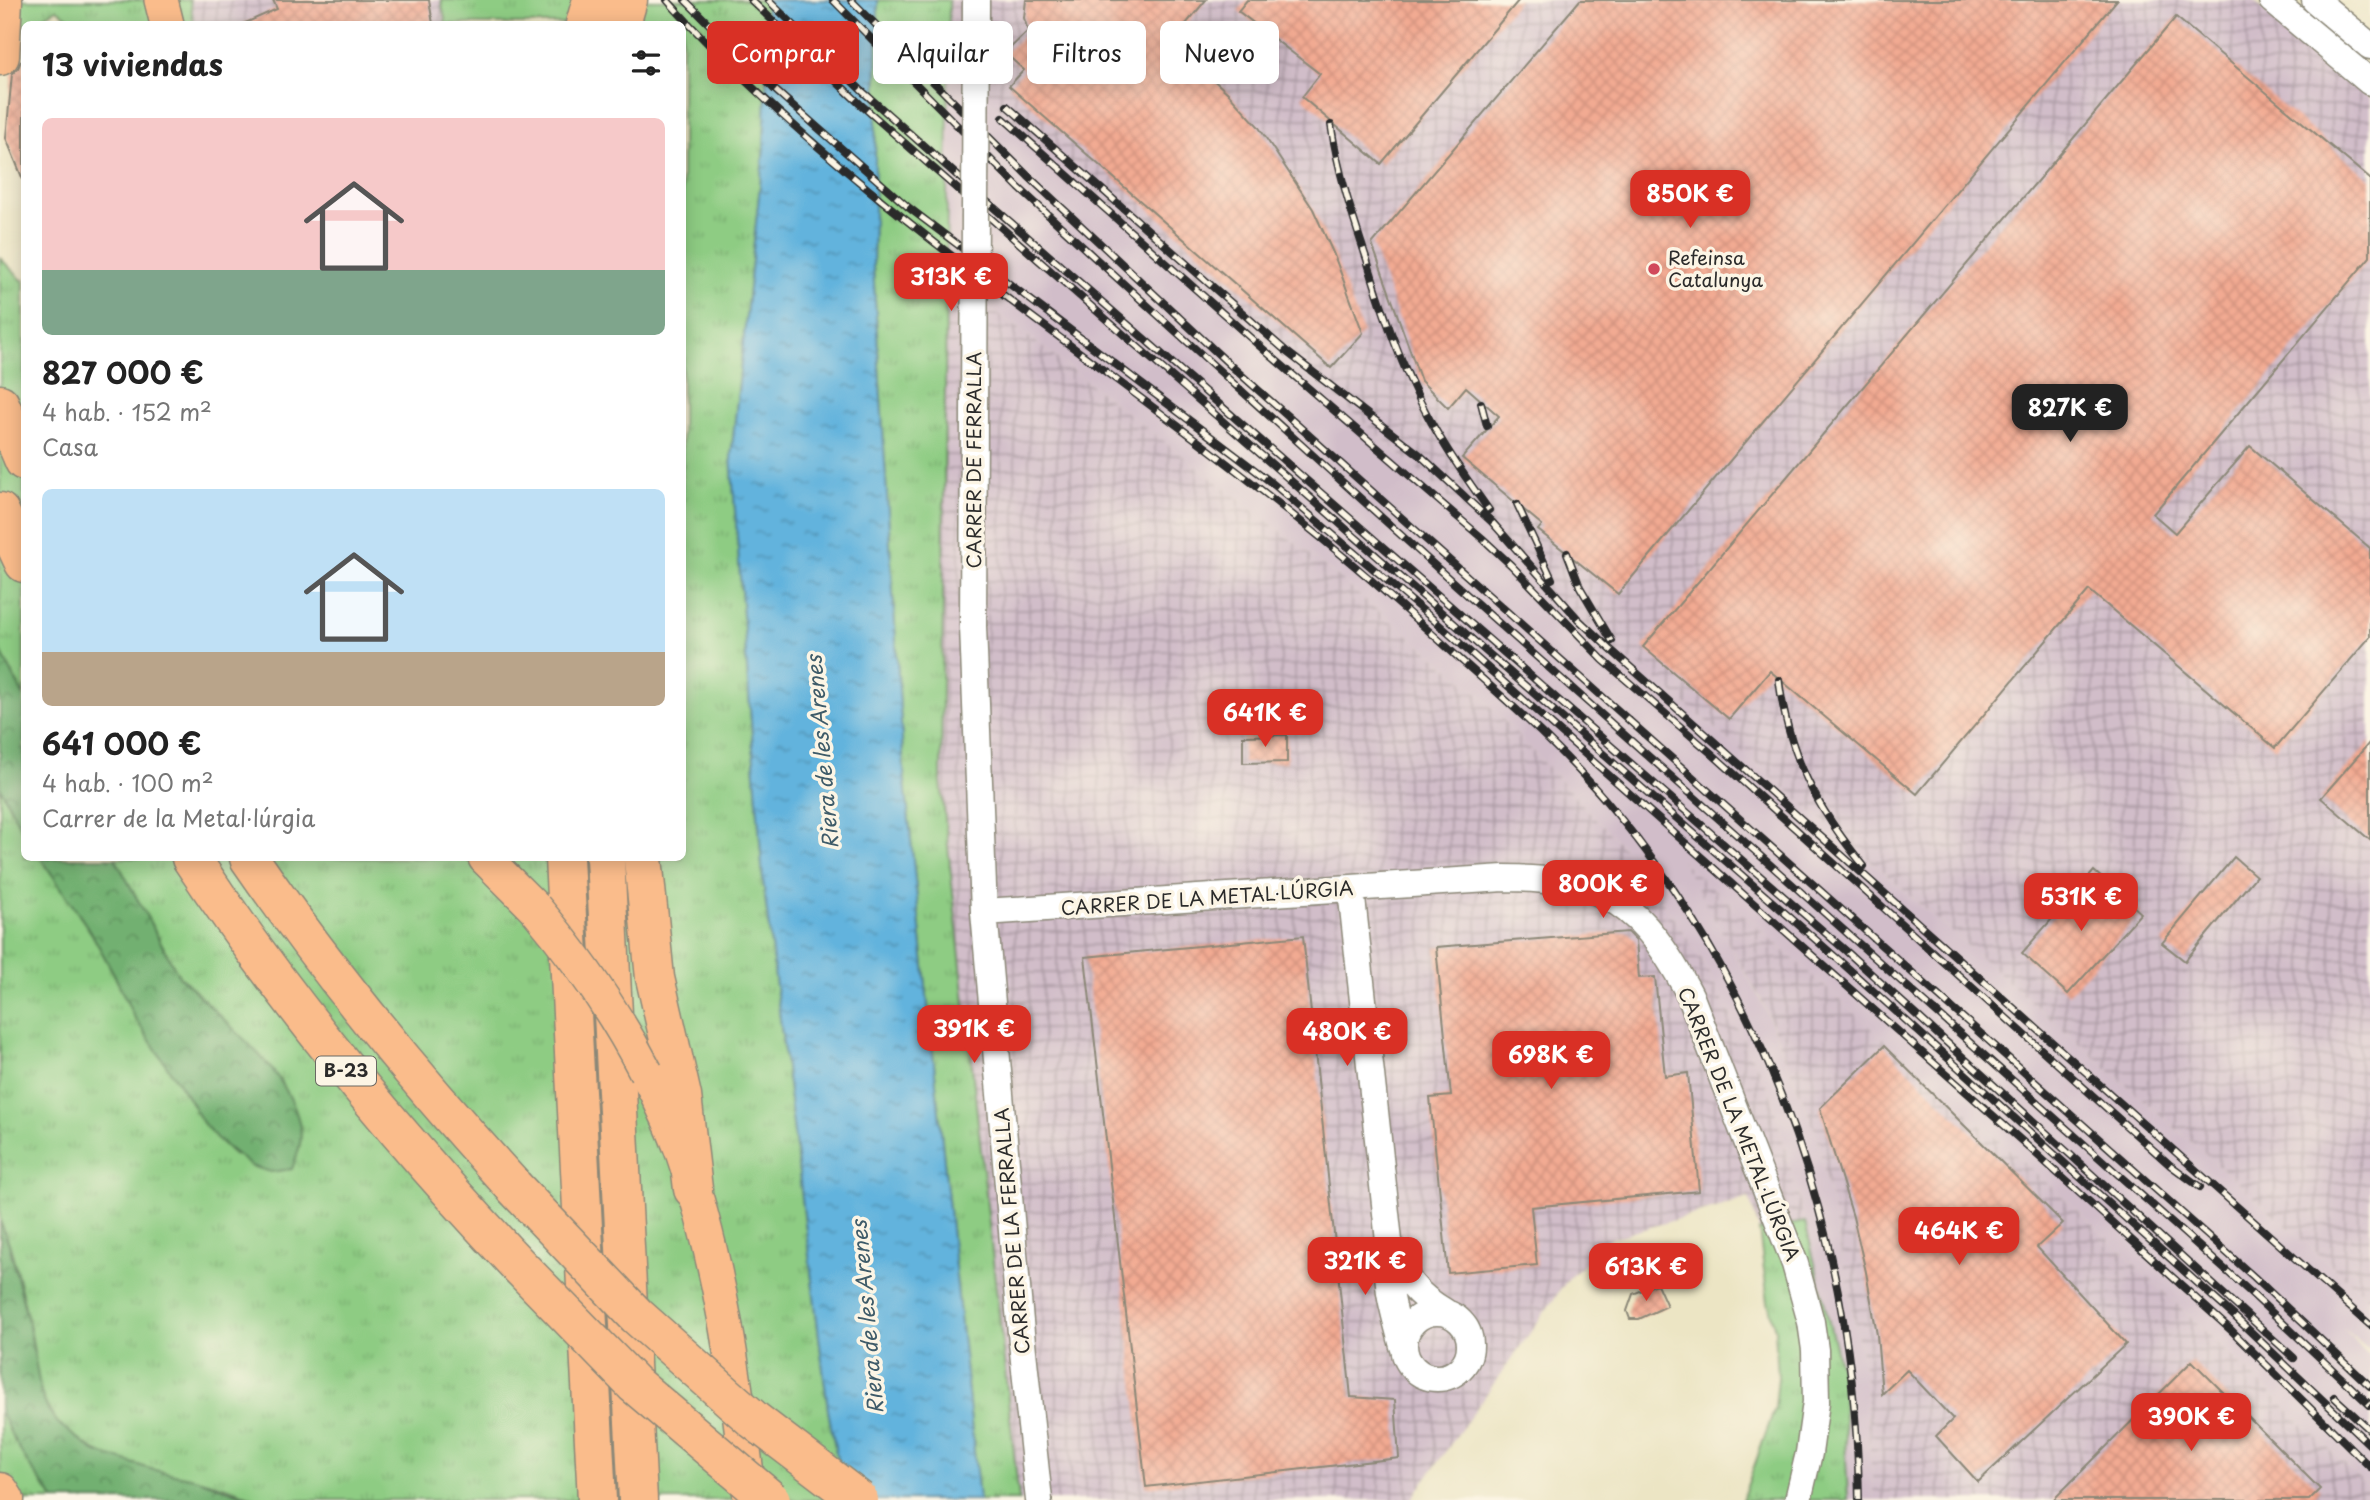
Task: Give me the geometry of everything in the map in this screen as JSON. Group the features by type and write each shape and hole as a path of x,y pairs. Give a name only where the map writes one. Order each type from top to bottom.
{"highway":[{"path":"0,56 3,0"},
{"path":"586,21 592,0"},
{"path":"622,21 628,0"},
{"path":"0,404 21,454"},
{"path":"0,512 21,557"},
{"name":"B-23","path":"193,861 252,946 335,1056 408,1145 521,1269 634,1384 771,1500"},
{"name":"B-23","path":"251,861 373,1025 514,1187 637,1317 754,1420 859,1500"},
{"path":"564,861 597,1500"},
{"path":"604,861 638,1500"},
{"path":"643,861 655,978 682,1096 693,1189"},
{"path":"0,1492 5,1500"}],"main road":[{"path":"161,0 166,21"},
{"path":"488,861 535,908 576,957 626,1035 683,1153 716,1279 751,1500"}],"street":[{"name":"CARRER DE FERRALLA","path":"973,626 976,0"},
{"path":"2272,0 2370,82"},
{"path":"2315,0 2370,46"},
{"name":"CARRER DE LA FERRALLA","path":"973,626 984,912 1021,1333 1039,1500"},
{"name":"CARRER DE LA METAL·LÚRGIA","path":"984,912 1504,878 1562,880 1582,885 1617,901 1631,912 1664,952 1695,1008 1804,1291 1815,1350 1816,1390 1813,1427 1798,1500"},
{"path":"1351,890 1389,1241 1388,1293 1405,1357 1411,1367 1431,1378 1453,1374 1468,1358 1469,1335 1464,1325 1455,1317 1429,1303 1406,1280 1389,1241"},
{"path":"1403,1346 1408,1326 1415,1319 1424,1314 1445,1312"}],"shaded area":[{"path":"190,0 441,0 445,21 194,21"},
{"path":"949,0 2253,0 2370,98 2370,1299 1871,861 1634,660 1624,670 1560,608 1506,549 1339,400 1268,344 997,106 964,84 1013,84 1013,21 949,21"},
{"path":"948,84 964,84 997,106 1268,344 1339,400 1506,549 1560,608 1623,670 1633,659 1871,861 2370,1299 2370,1351 2341,1327 2370,1356 2370,1488 2080,1212 1681,860 1763,1004 1817,1135 1863,1362 1874,1500 1848,1500 1842,1376 1770,1091 1702,960 1634,859 1475,690 1297,544 1003,317 946,288"},
{"path":"946,288 1003,317 1297,544 1475,690 1634,859 1702,960 1770,1091 1805,1222 1759,1230 1749,1198 1610,1239 1569,1278 1411,1500 1019,1500 941,782"},
{"path":"1679,858 2080,1212 2370,1488 2370,1500 1874,1500 1863,1362 1817,1135 1763,1003"}],"green space":[{"path":"0,0 190,0 194,21 72,21 57,9 37,21 21,21 21,31 0,44"},
{"path":"441,0 766,0 767,21 707,21 707,84 766,84 764,148 731,457 763,880 828,1410 845,1500 257,1500 228,1487 149,1469 105,1455 66,1431 47,1407 37,1377 32,1337 18,1277 0,1221 0,787 21,828 21,861 43,861 92,934 133,1015 203,1123 234,1155 300,1127 293,1109 264,1063 179,976 117,861 686,861 686,21 445,21"},
{"path":"878,0 949,0 949,21 878,21"},
{"path":"876,84 948,84 941,782 1019,1500 979,1500 904,772 873,267"},
{"path":"0,258 21,279 21,690 0,650"},
{"path":"0,650 21,690 21,828 0,787"},
{"path":"43,861 117,861 179,976 251,1046 287,1092 301,1133 292,1169 271,1172 251,1166 218,1140 203,1123 133,1015 92,934"},
{"path":"0,1221 9,1244 29,1326 41,1393 48,1410 59,1424 94,1451 154,1470 195,1478 257,1500 55,1500 24,1457 0,1409"},
{"path":"1805,1222 1842,1376 1848,1500 1742,1500 1775,1408 1778,1377 1775,1330 1768,1302 1759,1230"},
{"path":"0,1409 24,1456 55,1500 0,1500"}],"water":[{"name":"Riera de les Arenes","path":"766,0 878,0 878,21 873,21 873,84 876,84 873,267 904,772 979,1500 845,1500 828,1410 763,880 731,457 764,148 766,84 859,84 859,21 767,21"}],"building":[{"path":"273,0 429,0 432,21 250,21 277,9"},
{"path":"1026,0 1206,0 1188,21 1160,21 1160,84 1218,84 1258,126 1313,209 1334,255 1363,333 1331,368 1009,86 1024,70 1013,60 1013,45 1027,32 1027,84 1146,84 1146,21 1027,21 1027,28 1024,18"},
{"path":"1247,0 1519,0 1381,164 1302,97 1320,74 1279,42 1279,21 1251,21 1238,11"},
{"name":"Refeinsa Catalunya","path":"1580,0 2117,0 1618,594 1538,530 1542,525 1462,458 1499,416 1466,387 1448,408 1421,381 1372,244"},
{"path":"2176,17 2370,179 2370,257 2153,514 2175,533 2250,446 2370,548 2370,637 2275,748 2089,590 1917,794 1770,671 1729,719 1643,647"},
{"path":"21,61 21,175 6,138 12,74"},
{"path":"1287,735 1287,762 1243,763 1243,736"},
{"path":"2370,742 2370,840 2321,798"},
{"path":"2234,857 2256,876 2185,961 2162,943"},
{"path":"2094,871 2141,913 2068,994 2022,953"},
{"path":"1628,932 1636,940 1639,978 1655,977 1665,1076 1688,1073 1699,1191 1531,1207 1537,1265 1448,1273 1430,1098 1451,1096 1436,947"},
{"path":"1303,936 1351,1397 1395,1400 1399,1458 1146,1487 1085,957"},
{"path":"1884,1046 2063,1223 2037,1247 2126,1344 1978,1482 1936,1436 1953,1419 1907,1370 1882,1394 1877,1335 1866,1272 1853,1217 1820,1108"},
{"path":"1657,1284 1667,1306 1639,1319 1630,1319 1627,1311 1633,1294"},
{"path":"2192,1361 2320,1489 2309,1500 2053,1500"}],"railway":[{"path":"667,0 766,100 872,192 982,279 1244,476 1365,574 1542,734 1617,814 1673,888 1721,967 1762,1050 1796,1136 1823,1225 1842,1315 1854,1407 1859,1500"},
{"path":"685,0 775,90 908,207 1272,483 1428,615 2032,1150 2232,1331 2370,1467"},
{"path":"751,0 860,104 1840,961 2233,1315 2370,1445"},
{"path":"768,0 862,91 960,178 1845,950 2294,1358"},
{"path":"833,0 1019,188 1095,258 1455,584 2249,1291 2370,1405"},
{"path":"851,0 1028,176 1229,364 2254,1277 2370,1386"},
{"path":"1007,106 1287,352 1420,455 1492,522 1578,619 1610,649 2370,1325"},
{"path":"1003,118 1263,349 1482,538 1603,660 1711,753 2170,1165 2200,1187"},
{"path":"1331,125 1337,160 1351,210 1400,355 1438,434 1489,510"},
{"path":"1481,403 1487,426"},
{"path":"1517,504 1552,579"},
{"path":"1567,553 1580,587 1612,641"},
{"path":"1779,680 1789,733 1807,780 1832,823 1864,866"},
{"path":"2334,1397 2370,1430"}],"place":[{"name":"Refeinsa Catalunya","path":"1654,269"}]}
